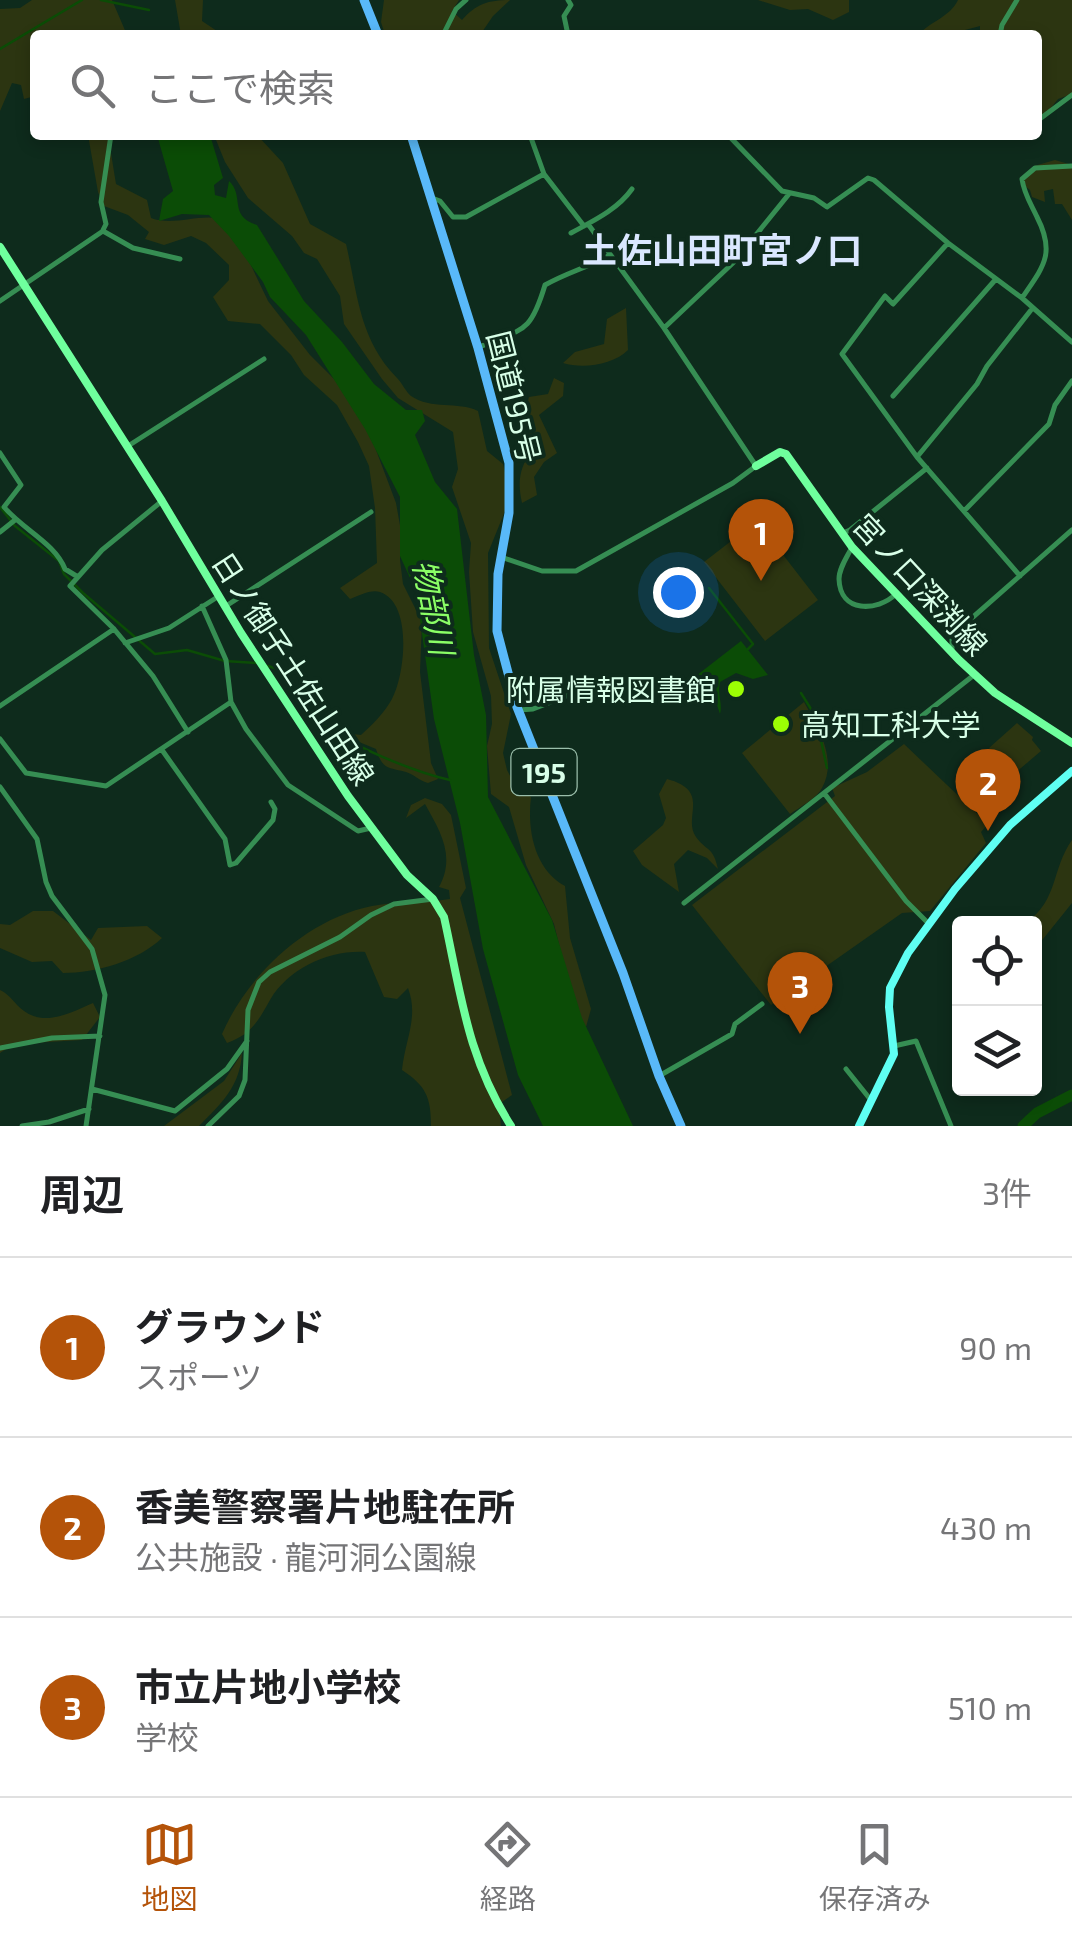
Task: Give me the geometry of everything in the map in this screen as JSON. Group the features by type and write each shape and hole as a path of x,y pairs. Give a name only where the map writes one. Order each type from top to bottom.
{"highway":[{"path":"364,0 376,30"},
{"name":"国道195号","path":"413,140 478,348 509,464 509,514 501,557 497,631 518,710 681,1126"}],"main road":[{"name":"日ノ御子土佐山田線","path":"0,246 266,670 372,828 444,917 470,1038 486,1080 512,1126"},
{"name":"宮ノ口深渕線","path":"756,466 780,452 786,454 840,533 952,653 1013,706 1072,743"},
{"path":"860,1126 894,1046 890,988 928,924 1010,825 1072,772"}],"street":[{"path":"445,30 466,0"},
{"path":"567,30 564,16 570,6 568,0"},
{"path":"1001,30 1017,0"},
{"path":"1042,117 1072,95"},
{"path":"0,302 103,231 106,224 101,202 110,140"},
{"path":"501,557 542,571 576,571 734,483 756,466 664,328 544,174 532,140"},
{"path":"733,140 782,191 814,198 828,207 868,178 1072,342"},
{"path":"1022,298 1048,252 1044,232 1027,200 1022,180 1035,168 1072,166"},
{"path":"432,198 453,216 466,217 544,174"},
{"path":"571,233 624,200 632,189"},
{"path":"664,328 734,262 789,194"},
{"path":"103,231 133,248 180,259"},
{"path":"948,243 892,304 886,296 842,354 916,457 1020,576"},
{"path":"478,348 524,330 538,310 545,285 610,255"},
{"path":"893,396 996,279"},
{"path":"916,457 978,384 987,366 1032,309"},
{"path":"128,446 264,359"},
{"path":"964,511 1048,424 1055,405 1072,381"},
{"path":"0,453 21,485 4,508 60,557 65,570 77,578"},
{"path":"840,533 850,530 928,468"},
{"path":"162,501 102,550 70,586 114,628 152,676 188,732"},
{"path":"226,606 371,512"},
{"path":"3,530 15,520"},
{"path":"952,653 956,632 1072,530"},
{"path":"852,547 840,570 845,597 860,607 870,608 896,594"},
{"path":"125,643 169,628 219,596"},
{"path":"202,606 226,660 231,702 288,785 358,830 372,828"},
{"path":"0,706 114,628"},
{"path":"684,902 974,675"},
{"path":"518,710 534,709 569,696"},
{"path":"0,740 26,773 106,786 231,702"},
{"path":"162,750 225,838 230,865 273,820 275,808 271,802"},
{"path":"0,787 37,839 52,896 92,948 105,996 86,1126"},
{"path":"824,793 928,924"},
{"path":"208,1126 239,1096 252,995 270,972 394,904 433,899"},
{"path":"659,1076 724,1040 732,1034 735,1024 762,1004"},
{"path":"0,1048 52,1038 100,1036"},
{"path":"92,1088 175,1111 228,1068 247,1041"},
{"path":"894,1046 916,1041 950,1126"},
{"path":"846,1068 870,1100"},
{"path":"22,1126 89,1109"}],"shaded area":[{"path":"32,0 112,0 125,30 30,30 30,97 24,99 21,85 12,83 0,111 0,9 20,8"},
{"path":"175,0 203,0 202,21 216,30 180,30"},
{"path":"384,0 459,0 452,11 462,20 483,4 510,0 483,30 383,30"},
{"path":"758,0 849,0 849,12 833,20 808,9 790,10"},
{"path":"958,0 1072,0 1072,94 1058,99 1042,118 1042,30 980,30 980,26 924,30"},
{"path":"89,140 109,140 116,184 147,200 151,218 217,218 247,257 268,301 310,355 347,392 373,442 396,503 403,584 422,622 420,672 431,763 438,779 428,783 387,766 376,749 335,732 361,735 378,718 397,688 403,657 402,624 391,599 376,591 350,599 340,588 377,563 369,466 337,405 304,375 291,355 260,324 228,321 213,297 229,280 229,265 206,243 191,236 164,245 145,239 149,232 128,215 104,206"},
{"path":"216,140 262,140 283,163 310,224 346,244 367,332 384,363 409,394 419,400 478,411 487,451 503,464 508,484 507,506 488,553 489,648 511,714 503,753 516,787 531,797 530,822 540,859 554,879 565,886 570,938 591,1009 586,1027 576,1013 554,924 526,865 509,807 491,794 487,746 492,724 491,696 473,632 471,543 452,487 458,469 453,432 398,398 344,324 340,296 317,259 304,253 292,236 248,198"},
{"path":"1055,160 1072,165 1072,220 1062,204 1055,204 1053,189 1044,191 1045,202 1032,197 1021,183 1034,166"},
{"path":"626,308 628,350 597,364 563,363 575,352 604,344 607,319"},
{"path":"554,378 564,383 563,396 539,415 557,453 544,462 534,477 537,495 522,503 521,474 532,449 524,415 529,397 548,394"},
{"path":"757,521 818,600 765,641 704,562"},
{"path":"804,702 824,744 828,766 820,792 790,814 742,753"},
{"path":"1017,723 1033,737 1041,751 1014,774 1006,765 1002,767 989,748"},
{"path":"904,744 988,824 981,832 986,843 930,911 902,913 771,1005 692,905 835,796 832,788 867,772"},
{"path":"667,779 689,790 693,829 712,853 718,869 707,858 688,850 674,864 679,892 642,865 633,851 663,825 666,818 659,794"},
{"path":"425,798 442,804 451,815 466,888 460,898 512,1095 499,1104 501,1126 431,1126 426,1093 402,1070 412,1019 408,988 397,999 384,997 365,952 338,954 311,963 278,989 248,1031 227,1043 222,1034 247,991 282,952 303,936 348,913 372,906 450,899 449,890 439,887 446,865 444,844 425,804 406,818 411,805"},
{"path":"1072,840 1072,903 1042,940 1042,916 1035,916 1050,894"},
{"path":"33,911 53,911 91,940 98,928 147,926 162,938 116,964 63,973 52,961 32,962 0,948 0,924 10,925"},
{"path":"0,990 32,1016 50,1018 93,1003 100,1017 82,1040 14,1044 0,1053"},
{"path":"242,1053 234,1085 199,1126 164,1126 224,1081"}],"water":[{"name":"物部川","path":"158,140 212,140 223,178 214,185 215,195 226,198 229,181 243,216 257,225 304,301 374,384 406,410 422,410 425,421 415,435 435,482 457,509 474,655 486,715 488,797 552,920 582,1018 633,1126 543,1126 518,1075 483,949 460,823 434,719 416,591 400,556 400,497 365,429 306,335 270,297 229,236 209,215 182,214 159,221 163,199 173,191"},
{"path":"741,641 768,675 753,679 736,673 720,682 720,714 715,699 692,679"}],"waterway":[{"path":"32,30 82,0"},
{"path":"101,0 149,10"},
{"path":"0,49 30,31"},
{"path":"0,507 15,526 59,561 64,574 83,593 155,654 187,650 225,661 256,663"},
{"path":"709,588 753,644 748,649"},
{"path":"268,666 292,682 313,715 332,731 382,757 450,780"},
{"path":"801,693 816,717 827,768"},
{"path":"1023,1126 1037,1113 1072,1095"}],"place":[{"name":"グラウンド","path":"761,581"},
{"name":"附属情報図書館","path":"736,689"},
{"name":"高知工科大学","path":"781,724"},
{"name":"香美警察署片地駐在所","path":"988,831"},
{"name":"市立片地小学校","path":"800,1034"}],"district":[{"name":"土佐山田町宮ノ口","path":"722,249"}]}
